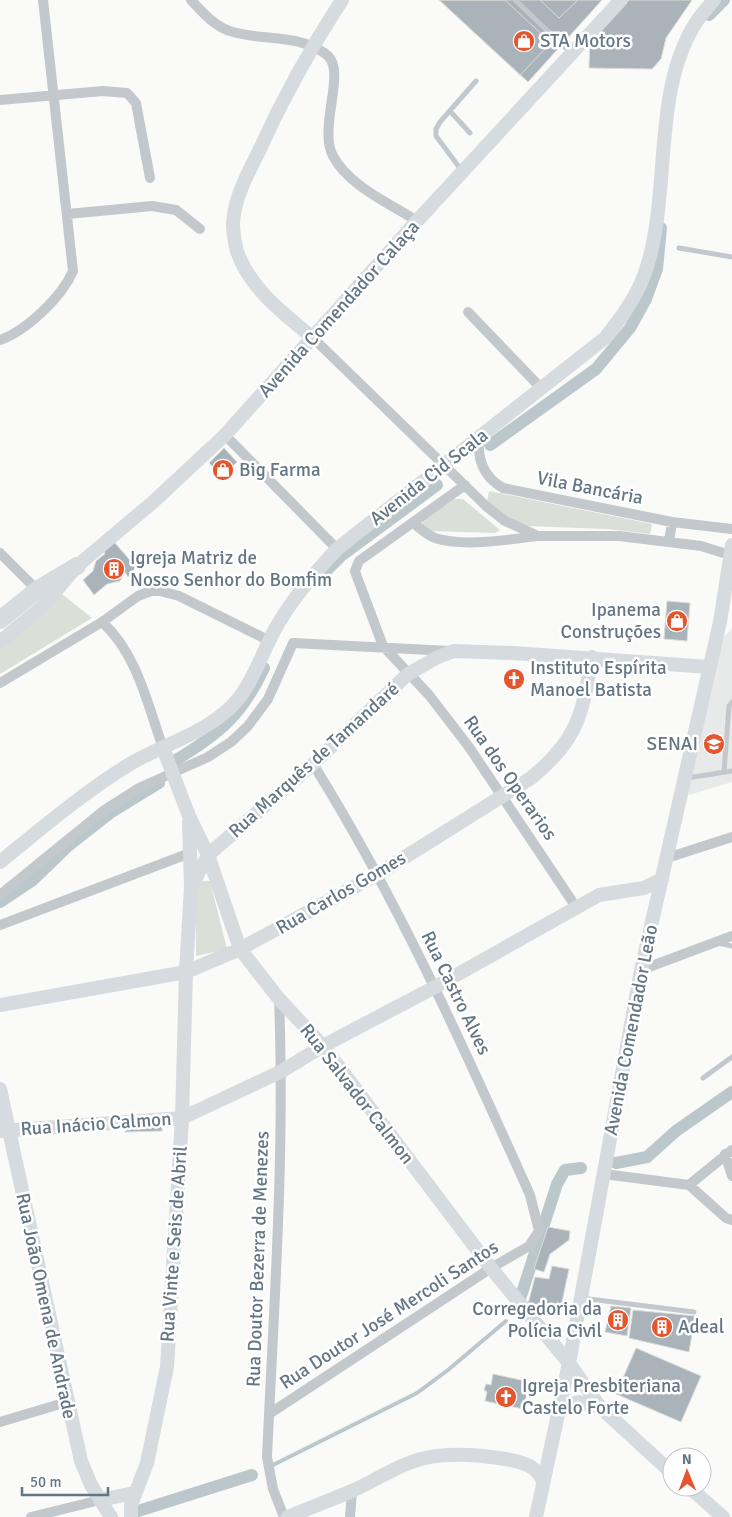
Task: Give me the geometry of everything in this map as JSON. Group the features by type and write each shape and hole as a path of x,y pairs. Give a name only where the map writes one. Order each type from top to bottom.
{"highway":[{"path":"0,620 41,597 77,566"}],"street":[{"path":"0,340 27,326 39,316 71,275 73,267 43,0"},
{"path":"191,0 211,20 233,32 312,45 330,58 334,75 333,100 327,128 327,140 332,155 341,167 360,185 417,221"},
{"path":"342,0 312,45 274,118 240,192 233,225 237,249 243,267 255,285 285,315 309,343 443,464 495,514 538,536"},
{"name":"Avenida Comendador Calaça","path":"77,566 152,503 225,435 417,221 621,0"},
{"name":"Avenida Cid Scala","path":"0,862 97,785 132,763 200,729 234,704 300,590 337,549 605,338 623,316 637,290 652,246 661,198 668,102 673,82 694,24 714,0"},
{"path":"0,100 103,91 127,93 136,103 150,178"},
{"path":"68,214 152,206 176,210 200,229"},
{"path":"468,312 542,389"},
{"path":"225,435 337,549"},
{"name":"Vila Bancária","path":"479,437 478,449 482,465 493,483 503,488 672,522 732,529"},
{"name":"Avenida Cid Scala","path":"383,646 357,577 356,571 360,562 465,485"},
{"path":"413,522 434,538 449,541 508,540 538,536 619,536 731,550"},
{"path":"669,542 672,522"},
{"name":"Avenida Comendador Leão","path":"536,1517 569,1363 641,970 709,667 726,620 731,550"},
{"path":"0,554 41,597 0,642"},
{"path":"0,683 102,622 138,596 151,591 160,591 179,596 270,641"},
{"path":"102,622 114,633 128,655 163,748"},
{"path":"0,895 103,811 139,788 173,771 208,757 248,726 268,699 293,643 592,657 709,667"},
{"name":"Rua dos Operarios","path":"383,646 429,696 503,795 576,907"},
{"name":"Rua Marquês de Tamandaré","path":"191,887 208,855 312,764 408,674 438,657 454,651"},
{"name":"Rua Carlos Gomes","path":"0,1005 186,972 240,949 378,874 503,795 546,765 571,736 584,704 592,657"},
{"name":"Rua Salvador Calmon","path":"163,748 189,816 208,855 240,949 279,999 323,1046 491,1268 569,1363 600,1407 662,1464"},
{"name":"Rua Castro Alves","path":"312,764 378,874 434,987 530,1195 539,1231 537,1238 529,1246"},
{"name":"Rua Vinte e Seis de Abril","path":"131,1517 134,1493 146,1464 167,1367 182,1118 186,972 191,887 189,816"},
{"path":"667,858 732,837"},
{"path":"0,925 190,853"},
{"name":"Rua Inácio Calmon","path":"4,1130 182,1118 282,1071 323,1046 434,987 599,895 644,888 662,879"},
{"path":"641,970 732,936"},
{"name":"Rua Doutor Bezerra de Menezes","path":"279,999 282,1071 279,1247 267,1457 273,1488 284,1517"},
{"name":"Rua João Omena de Andrade","path":"0,1088 4,1130 81,1461 100,1500 111,1517"},
{"path":"689,1185 728,1152"},
{"path":"728,1152 732,1176"},
{"path":"604,1174 689,1185 726,1218 732,1220"},
{"name":"Rua Doutor José Mercoli Santos","path":"269,1414 491,1268 529,1246"},
{"path":"0,1422 67,1402"},
{"path":"559,1407 579,1402 600,1407"},
{"path":"288,1517 352,1491 399,1466 442,1455 499,1458 529,1464 537,1469 543,1481"},
{"path":"350,1517 352,1491"},
{"path":"31,1517 134,1493"},
{"path":"700,1497 723,1517"}],"lane":[{"path":"515,0 571,54"},
{"path":"463,171 436,136 436,129 476,81"},
{"path":"450,111 470,133"},
{"path":"679,248 732,257"},
{"path":"724,772 729,706 732,702"},
{"path":"684,779 732,771"},
{"path":"714,942 732,946"},
{"path":"703,1078 732,1057"},
{"path":"581,1298 694,1312"}],"shaded area":[{"path":"489,491 652,524 650,534 606,529 528,526 499,515 487,502"},
{"path":"454,499 463,499 500,530 495,533 431,531 423,525 422,519"},
{"path":"62,594 92,618 0,674 0,648"},
{"name":"SENAI","path":"732,628 732,782 689,795 687,785 718,644"},
{"path":"201,881 210,881 227,949 196,956 196,889"}],"building":[{"path":"439,0 505,0 551,43 520,75"},
{"name":"STA Motors","path":"439,0 602,0 528,82"},
{"path":"540,0 578,0 559,18"},
{"path":"629,0 692,0 666,38 661,59 652,69 589,68 590,38"},
{"name":"Big Farma","path":"224,448 237,462 223,477 209,463"},
{"name":"Igreja Matriz de Nosso Senhor do Bomfim","path":"114,542 136,567 128,577 125,572 120,581 107,584 94,595 83,580 93,571 96,561 105,554 104,551"},
{"name":"Ipanema Construções","path":"667,601 690,603 687,641 664,639"},
{"path":"162,1123 162,1131 125,1132 125,1126"},
{"path":"548,1227 570,1231 569,1240 550,1254 544,1272 534,1269"},
{"path":"552,1266 569,1269 559,1316 535,1311 528,1304 535,1277 549,1279"},
{"name":"Corregedoria da Polícia Civil","path":"611,1306 631,1308 627,1336 605,1332"},
{"name":"Adeal","path":"633,1310 695,1316 689,1352 629,1338"},
{"path":"636,1348 701,1376 681,1422 616,1394"},
{"name":"Igreja Presbiteriana Castelo Forte","path":"493,1374 530,1382 523,1409 485,1401 487,1392 484,1390 486,1384 491,1385"}],"waterway":[{"path":"709,15 724,0"},
{"path":"490,445 596,369 630,328 646,299 657,269 661,228"},
{"path":"316,581 341,556 437,485"},
{"path":"176,760 205,741 228,722 247,699 264,668"},
{"path":"0,902 33,880 68,846 110,813 159,783"},
{"path":"616,1163 647,1157 676,1131 732,1092"},
{"path":"521,1296 557,1184 565,1170 581,1168"},
{"path":"273,1465 417,1393 448,1370 506,1321"},
{"path":"135,1512 252,1475"}],"place":[{"name":"STA Motors","path":"524,41"},
{"name":"Big Farma","path":"223,470"},
{"name":"Igreja Matriz de Nosso Senhor do Bomfim","path":"114,569"},
{"name":"Ipanema Construções","path":"677,621"},
{"name":"Instituto Espírita Manoel Batista","path":"514,679"},
{"name":"SENAI","path":"714,744"},
{"name":"Corregedoria da Polícia Civil","path":"618,1320"},
{"name":"Adeal","path":"662,1327"},
{"name":"Igreja Presbiteriana Castelo Forte","path":"506,1397"}]}
